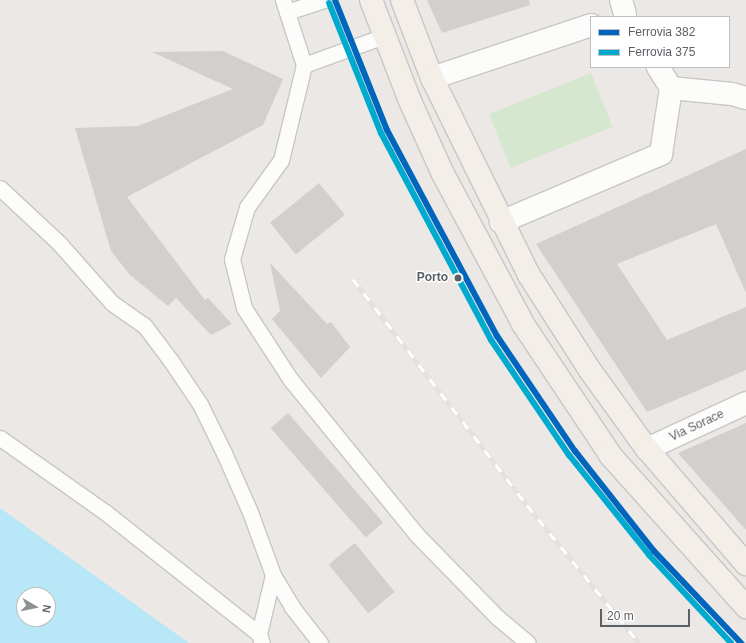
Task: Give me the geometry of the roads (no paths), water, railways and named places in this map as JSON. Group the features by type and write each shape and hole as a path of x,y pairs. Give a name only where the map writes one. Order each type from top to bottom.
{"main road":[{"path":"371,0 384,36 442,172 474,236 531,338 610,456 746,607"},
{"path":"402,0 432,78 501,222 537,288 589,369 647,449 746,564"}],"street":[{"path":"432,78 590,25"},
{"path":"501,222 662,154 671,88 659,68"},
{"path":"671,88 732,94 746,98"},
{"name":"Via Sorace","path":"647,449 746,403"}],"lane":[{"path":"325,0 285,6 304,65 281,160 247,207 232,259 244,308 291,380 416,534 497,616 528,643"},
{"path":"304,65 384,36"},
{"path":"0,188 59,243 112,303 144,325 171,361 200,404 224,453 250,512 273,574 292,607 320,643"},
{"path":"0,438 105,512 260,638 273,574"}],"water":[{"path":"0,508 189,643 0,643"}],"railway":[{"path":"353,279 527,505 639,643"}],"rail line":[{"name":"382","path":"335,0 387,130 497,336 575,451 654,551 741,643"},
{"name":"375","path":"329,3 381,133 491,340 569,455 649,555 731,643"}],"place":[{"name":"Porto","path":"458,278"}]}
